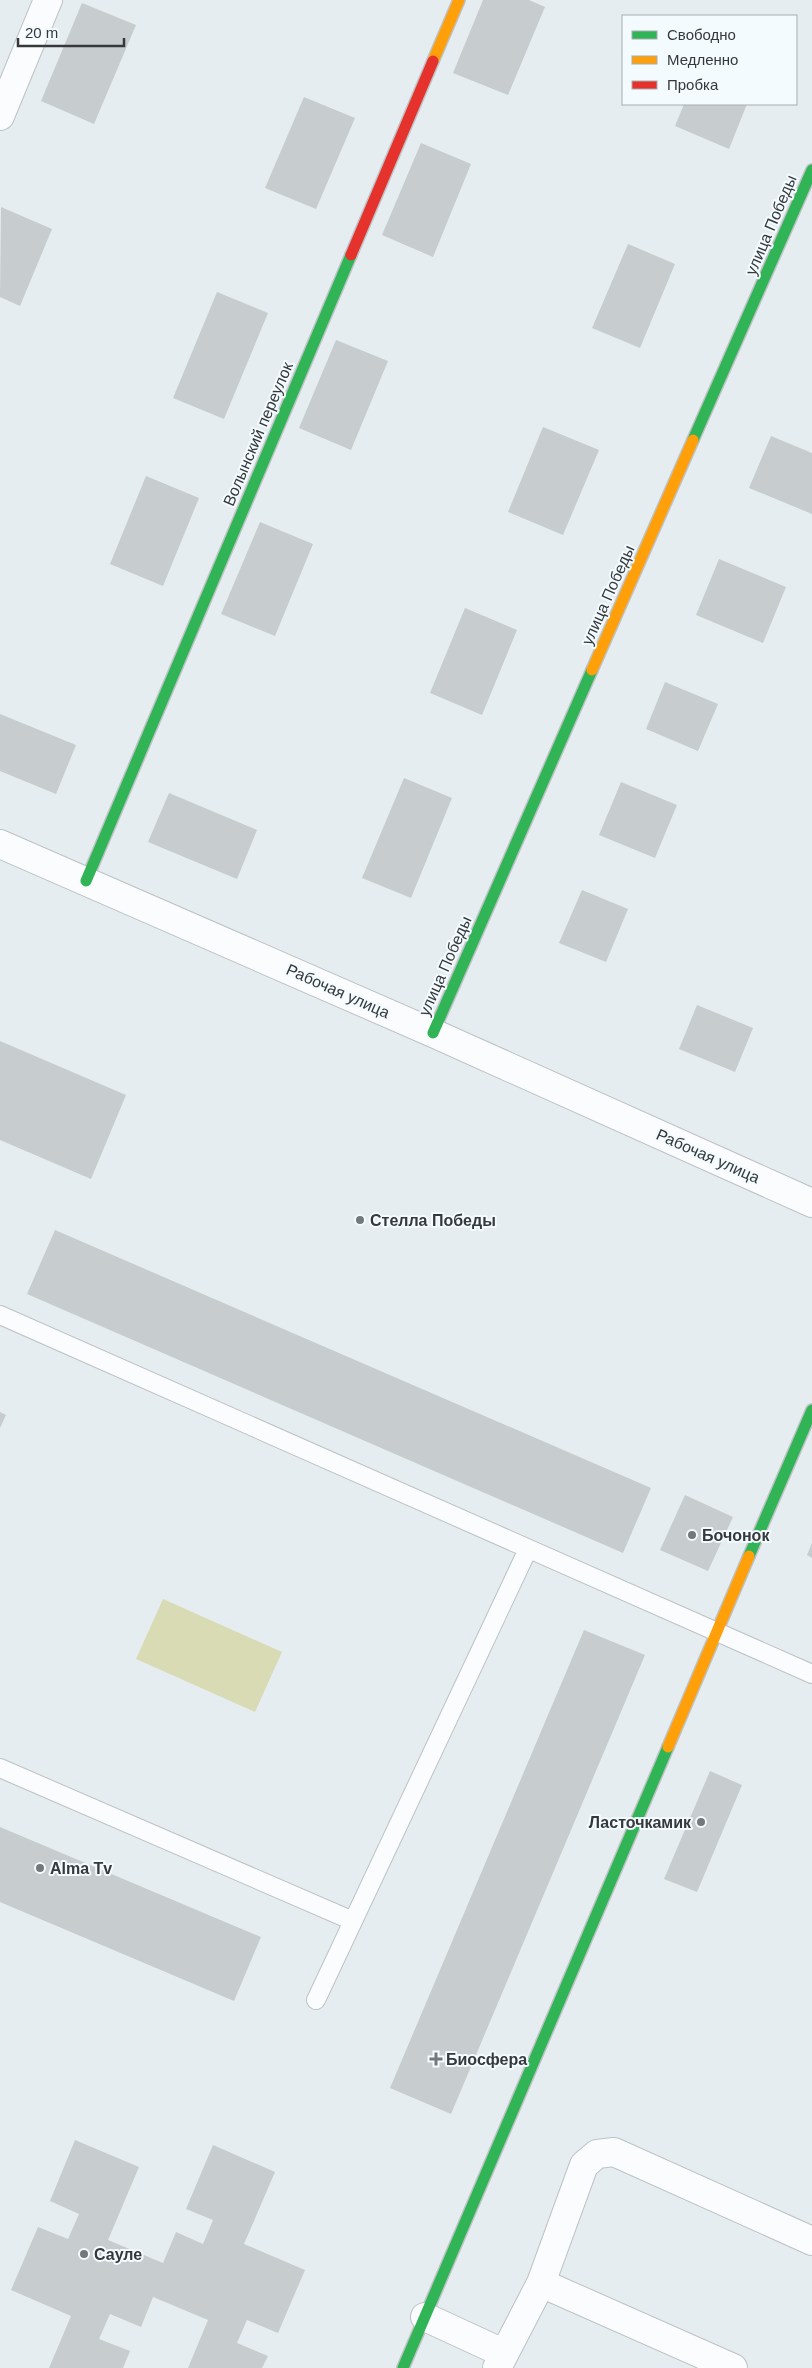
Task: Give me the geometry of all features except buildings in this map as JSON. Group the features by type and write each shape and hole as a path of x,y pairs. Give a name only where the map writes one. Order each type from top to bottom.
{"street":[{"path":"0,116 48,0"},
{"name":"Волынский переулок","path":"86,881 459,0"},
{"name":"улица Победы","path":"433,1033 812,170"},
{"name":"Рабочая улица","path":"0,844 433,1033 812,1203"},
{"path":"403,2368 812,1410"},
{"path":"425,2317 500,2360 541,2283 584,2166 597,2154 614,2152 812,2241"},
{"path":"541,2283 733,2368"}],"lane":[{"path":"0,1315 812,1674"},
{"path":"316,2000 528,1549"},
{"path":"0,1768 353,1922"}],"green space":[{"path":"163,1599 282,1652 255,1712 136,1659"}],"traffic: fast":[{"path":"693,440 812,170"},
{"path":"86,881 351,255"},
{"path":"433,1033 592,670"},
{"path":"749,1556 812,1410"},
{"path":"403,2368 668,1747"}],"traffic: slow":[{"path":"433,61 459,0"},
{"path":"592,670 693,440"},
{"path":"668,1747 749,1556"}],"traffic: jam":[{"path":"351,255 433,61"}],"place":[{"name":"Стелла Победы","path":"360,1220"},
{"name":"Бочонок","path":"692,1535"},
{"name":"Ласточкамик","path":"701,1822"},
{"name":"Alma Tv","path":"40,1868"},
{"name":"Биосфера","path":"436,2059"},
{"name":"Сауле","path":"84,2254"}]}
